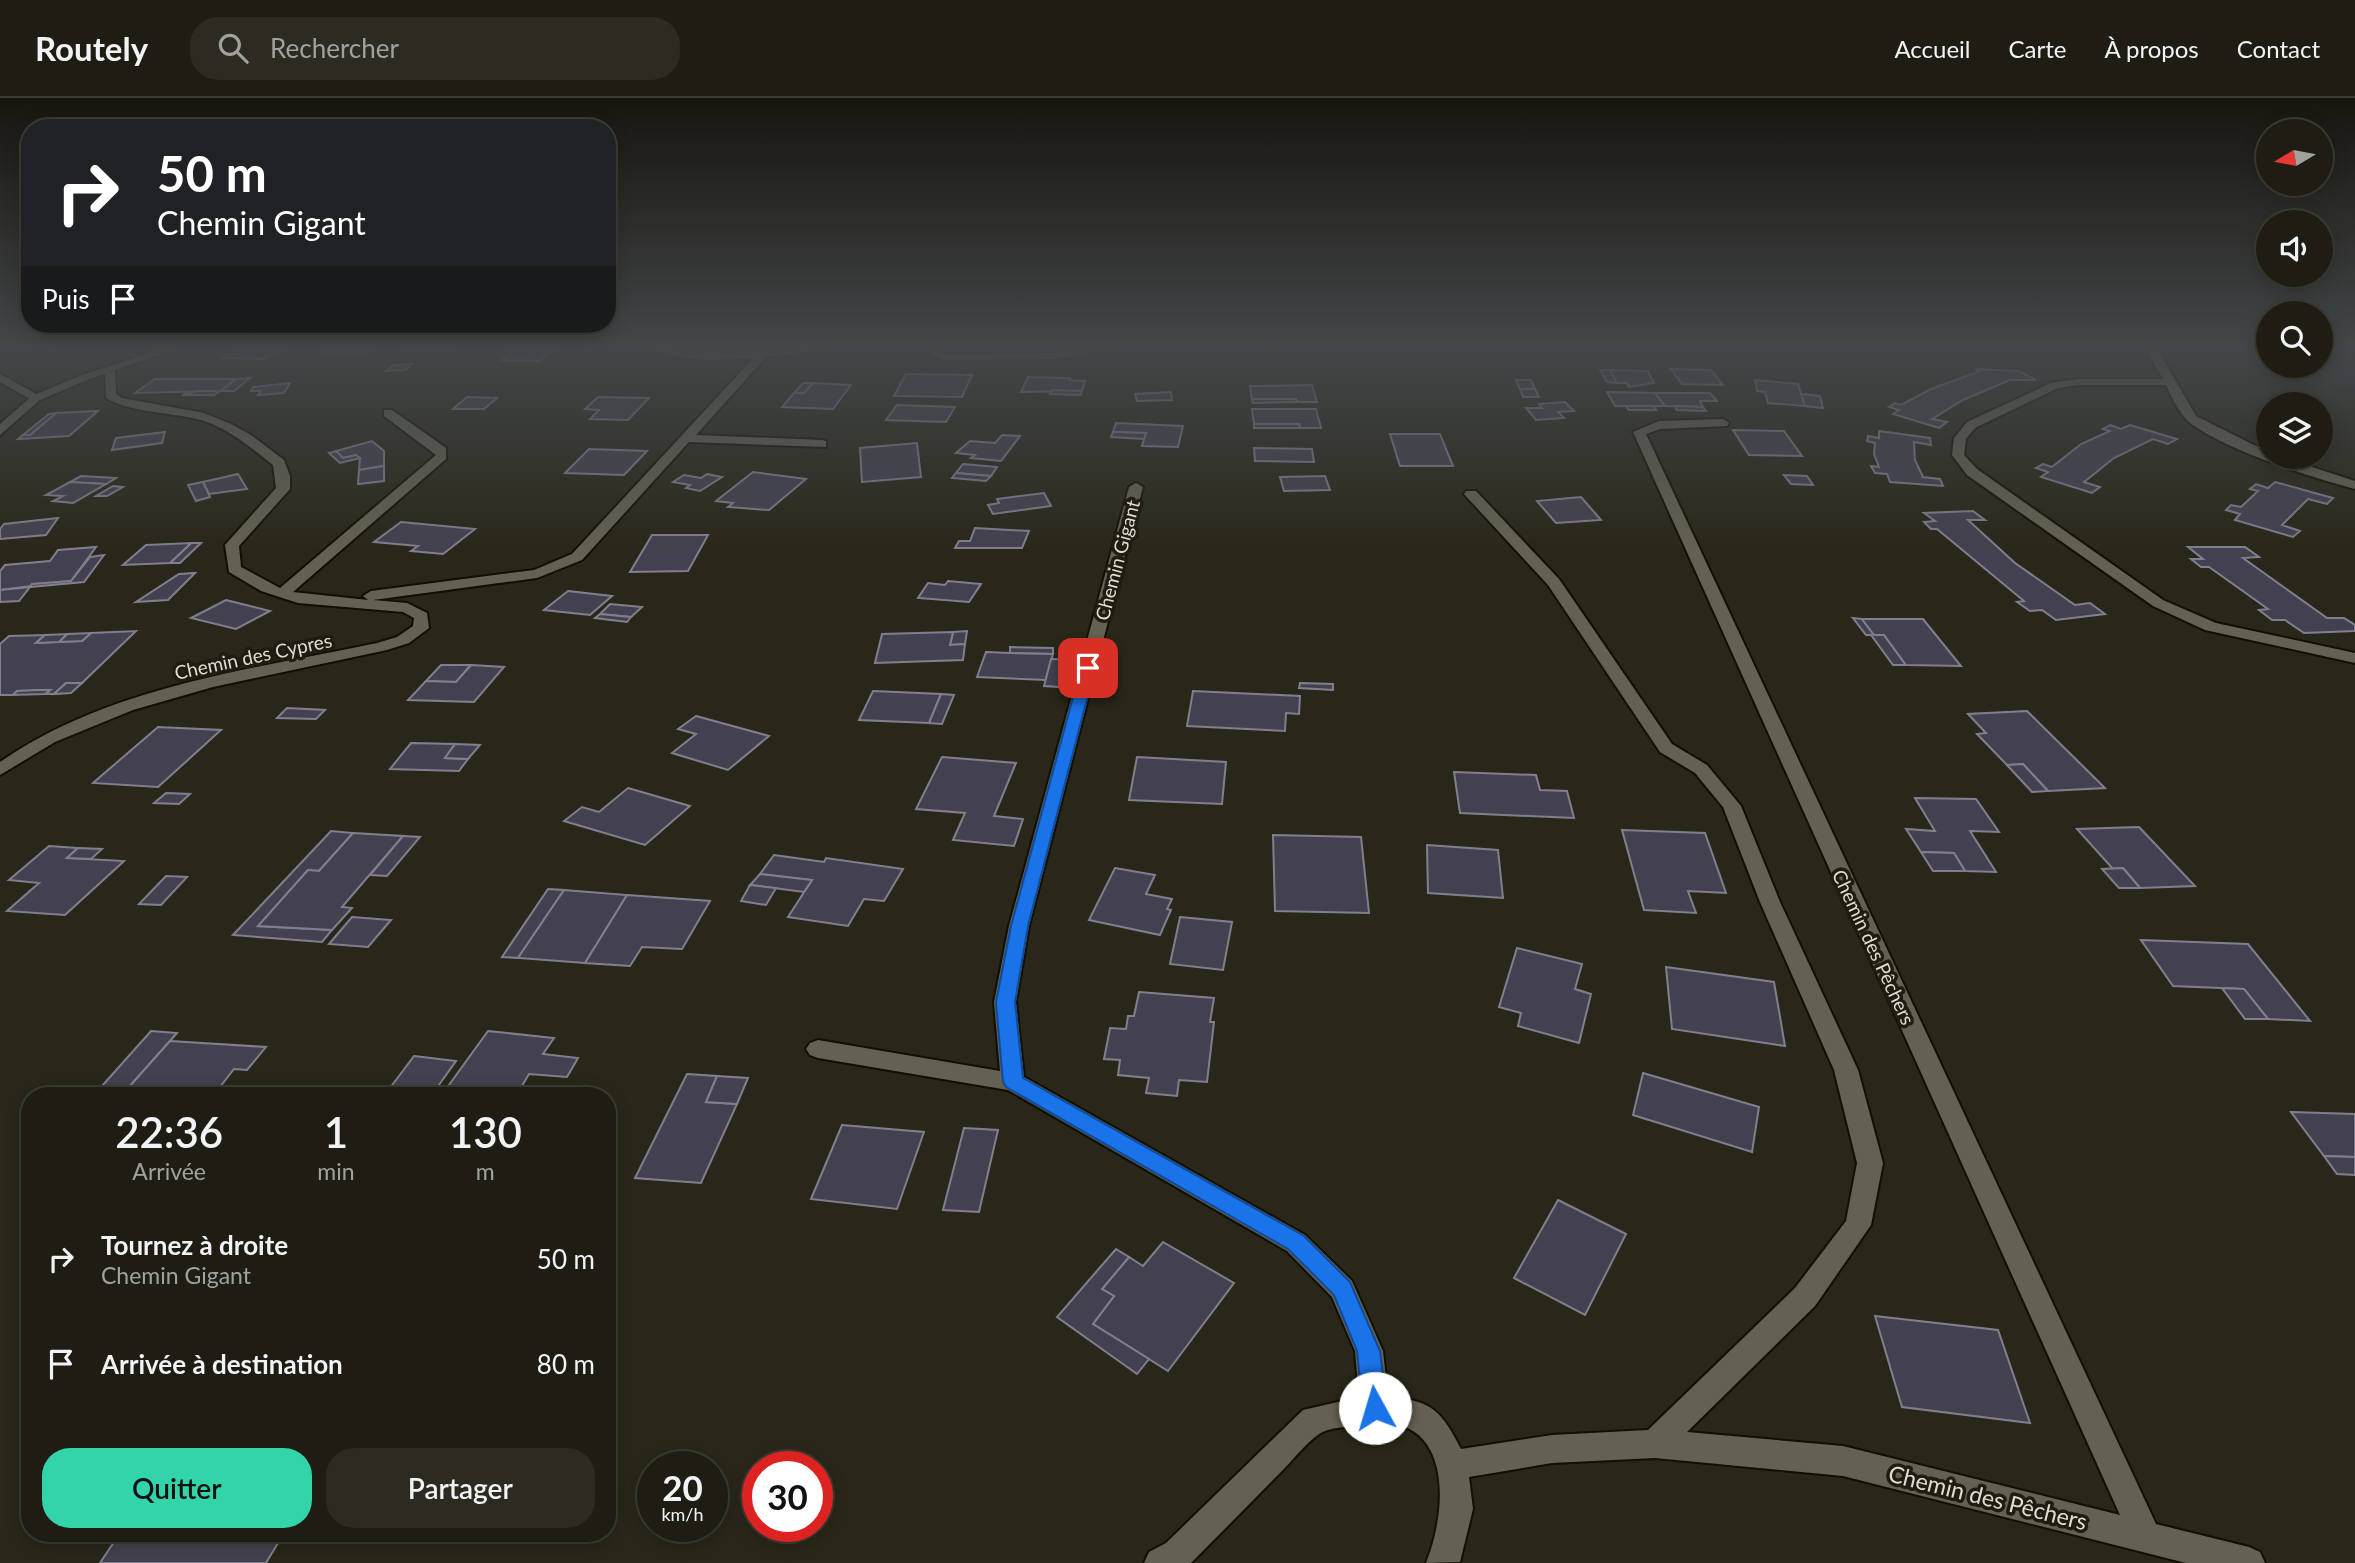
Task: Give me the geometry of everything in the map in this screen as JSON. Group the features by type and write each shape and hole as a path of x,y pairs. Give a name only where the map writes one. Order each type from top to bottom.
{"street":[{"path":"0,432 19,414"},
{"name":"Chemin des Cypres","path":"0,770 48,738 163,695 381,647 403,640 421,628 422,615 407,608 298,598 266,588 234,569 232,545 283,489 283,476 279,463 247,438 204,417 190,414"},
{"path":"283,593 442,456 442,452 390,414"},
{"name":"Chemin des Cypres","path":"332,601 513,579 560,567 589,547 708,414"},
{"path":"1993,414 1971,425 1960,438 1958,455 1972,472 2158,603 2211,627 2355,658"},
{"path":"2190,414 2230,440 2275,460 2355,485"},
{"name":"Chemin des Pêchers","path":"1723,423 1659,425 1639,432 2146,1537"},
{"path":"687,438 822,444"},
{"name":"Chemin Gigant","path":"1013,1082 1005,1002 1019,926 1136,487"},
{"path":"1471,494 1554,582 1666,748 1701,769 1732,806 1770,902 1846,1070 1870,1163 1858,1225 1805,1297 1655,1444"},
{"path":"818,1049 1013,1082 1296,1243 1342,1289 1369,1351 1375,1408"},
{"path":"1160,1563 1177,1554 1313,1420 1375,1408 1416,1413 1438,1435 1453,1465 1457,1508 1449,1551 1442,1563"},
{"name":"Chemin des Pêchers","path":"1453,1465 1552,1449 1655,1444 1843,1461 2249,1563"}],"building":[{"path":"49,414 54,414 30,435 23,435"},
{"path":"54,414 94,414 69,436 18,439 23,435 30,435"},
{"path":"595,414 633,414 628,420 590,419"},
{"path":"890,414 951,414 946,422 886,420"},
{"path":"1253,414 1317,414 1321,428 1300,428 1299,424 1254,424"},
{"path":"1531,414 1560,414 1564,418 1536,420"},
{"path":"1894,414 1940,414 1932,419 1947,422 1939,428"},
{"path":"1116,423 1183,426 1178,447 1142,446 1146,433 1113,432"},
{"path":"1254,424 1299,424 1300,428 1254,428"},
{"path":"2110,425 2121,429 2130,425 2177,439 2168,444 2153,439 2114,458 2084,482 2100,487 2092,493 2041,477 2048,472 2036,468 2043,464 2052,467 2081,444 2110,431 2103,429"},
{"path":"1733,430 1784,431 1802,456 1749,455"},
{"path":"1879,431 1930,438 1931,445 1914,442 1915,460 1923,477 1940,479 1943,486 1890,482 1887,474 1875,473 1871,466 1879,467 1874,454 1875,443 1867,441 1868,436 1879,438"},
{"path":"165,432 162,443 112,450 116,438"},
{"path":"1113,432 1146,433 1144,439 1111,437"},
{"path":"1390,434 1440,434 1453,466 1400,466"},
{"path":"1002,435 1020,436 1001,461 971,458 975,455 956,453 970,441 995,443"},
{"path":"372,441 384,451 384,466 359,470 360,458 356,455 343,458 336,451"},
{"path":"917,443 921,477 862,482 860,448"},
{"path":"1254,448 1312,449 1314,462 1255,461"},
{"path":"589,449 647,451 624,475 565,473"},
{"path":"336,451 343,458 356,455 360,458 340,463 329,453"},
{"path":"963,464 997,467 991,476 956,473"},
{"path":"384,466 384,481 358,484 359,470"},
{"path":"753,472 806,479 769,510 728,507 733,503 716,501"},
{"path":"956,473 991,476 986,481 952,478"},
{"path":"238,474 247,489 209,494 203,482"},
{"path":"707,474 722,477 700,491 686,488 690,485 673,482 684,475 701,478"},
{"path":"1784,475 1807,476 1813,485 1791,484"},
{"path":"81,476 116,478 106,484 70,482"},
{"path":"1325,476 1330,490 1284,491 1280,477"},
{"path":"70,482 106,484 73,503 53,501 63,496 46,495"},
{"path":"203,482 210,497 196,501 188,485"},
{"path":"2275,482 2333,498 2327,504 2308,499 2282,525 2300,531 2293,537 2235,520 2240,514 2226,510 2231,505 2241,507 2258,491 2250,489 2256,484 2268,488"},
{"path":"113,486 123,487 107,496 96,496"},
{"path":"1044,493 1051,506 993,514 988,505 999,503 997,499"},
{"path":"1581,497 1601,520 1556,523 1537,501"},
{"path":"1973,511 1985,520 1968,520 2015,563 2075,605 2090,603 2105,614 2056,620 2042,610 2030,611 2017,602 2024,601 1937,529 1931,529 1924,522 1935,521 1924,513"},
{"path":"58,518 46,535 0,539 0,529 4,524"},
{"path":"401,522 475,529 443,554 411,551 418,546 374,542"},
{"path":"975,528 1029,531 1022,548 955,548 959,541 970,541"},
{"path":"652,535 708,535 688,571 630,572"},
{"path":"191,543 201,543 180,563 170,563"},
{"path":"191,543 170,563 123,565 146,545"},
{"path":"96,547 71,581 0,590 0,571 5,565 50,561 58,550"},
{"path":"2188,547 2245,547 2259,557 2243,558 2327,618 2344,618 2355,625 2355,631 2304,633 2285,620 2272,620 2259,610 2268,609 2209,567 2201,567 2191,559 2203,559"},
{"path":"104,555 84,582 30,587 32,584 71,581 90,557"},
{"path":"195,573 168,600 136,602 179,574"},
{"path":"948,581 981,584 969,602 918,598 928,583 945,585"},
{"path":"30,587 19,601 0,602 0,590"},
{"path":"568,591 612,596 590,615 544,610"},
{"path":"226,600 270,611 236,629 191,618"},
{"path":"610,604 642,607 631,617 600,614"},
{"path":"600,614 631,617 627,622 595,618"},
{"path":"1853,618 1862,619 1874,635 1884,635 1906,665 1893,665 1871,635 1866,635"},
{"path":"1862,619 1923,619 1961,666 1906,665 1884,635 1874,635"},
{"path":"136,631 82,683 66,683 54,694 45,694 50,690 17,691 13,695 0,695 0,644 9,636 45,635 36,643 82,641 91,633"},
{"path":"967,631 965,644 950,645 953,632"},
{"path":"953,632 950,645 965,644 963,660 875,663 882,634"},
{"path":"91,633 82,641 59,642 67,634"},
{"path":"67,634 59,642 36,643 45,635"},
{"path":"1010,647 1053,648 1053,654 1010,653"},
{"path":"986,652 1053,654 1046,680 977,677"},
{"path":"1051,659 1081,660 1074,688 1044,686"},
{"path":"441,665 471,665 456,682 426,681"},
{"path":"471,665 504,667 474,702 408,700 426,681 456,682"},
{"path":"66,683 82,683 71,693 54,694"},
{"path":"1300,683 1333,684 1333,690 1299,688"},
{"path":"50,690 45,694 13,695 17,691"},
{"path":"873,691 941,694 929,723 859,720"},
{"path":"1193,691 1300,696 1299,714 1286,713 1285,731 1187,726"},
{"path":"941,694 954,695 942,724 929,723"},
{"path":"287,708 325,710 316,719 277,718"},
{"path":"2027,711 2105,788 2048,791 2023,764 2007,765 1977,734 1986,733 1968,714"},
{"path":"696,716 769,736 728,770 672,753 696,734 678,729"},
{"path":"158,727 221,730 158,787 93,783"},
{"path":"411,743 455,744 445,758 468,759 459,771 390,769"},
{"path":"455,744 480,745 468,759 445,758"},
{"path":"942,757 1016,763 994,816 1023,819 1014,846 953,840 965,813 916,809"},
{"path":"1137,757 1226,762 1222,804 1129,800"},
{"path":"2023,764 2048,791 2032,792 2007,765"},
{"path":"1454,772 1536,775 1540,790 1567,791 1574,818 1460,813"},
{"path":"628,788 690,806 645,845 564,821 582,807 599,812"},
{"path":"166,793 190,794 179,804 154,803"},
{"path":"1915,798 1976,799 1999,832 1970,831 1996,872 1965,871 1954,853 1921,852 1906,829 1935,831"},
{"path":"2139,827 2195,886 2140,888 2123,868 2113,869 2077,829"},
{"path":"1622,830 1705,833 1726,893 1688,891 1696,913 1644,910"},
{"path":"331,831 353,833 319,871 308,870 258,926 332,930 322,942 233,935"},
{"path":"353,833 403,836 342,907 352,908 332,930 258,926 308,870 319,871"},
{"path":"1273,835 1361,837 1369,913 1275,911"},
{"path":"403,836 420,837 387,876 370,875"},
{"path":"1427,845 1498,850 1503,898 1428,893"},
{"path":"49,846 78,848 67,858 124,861 65,915 7,911 39,883 9,880"},
{"path":"78,848 102,849 91,859 67,858"},
{"path":"1921,852 1954,853 1965,871 1933,871"},
{"path":"774,855 824,862 826,858 903,869 884,901 864,899 848,926 788,917 812,880 760,874"},
{"path":"1115,868 1155,875 1146,894 1172,899 1167,909 1171,910 1160,935 1089,920"},
{"path":"2123,868 2140,888 2119,888 2102,869"},
{"path":"760,874 812,880 804,892 750,885"},
{"path":"166,876 187,877 161,905 139,904"},
{"path":"750,885 776,888 766,905 741,901"},
{"path":"548,889 564,890 518,958 502,957"},
{"path":"564,890 627,895 585,963 518,958"},
{"path":"627,895 710,901 682,949 642,947 630,966 585,963"},
{"path":"352,917 391,920 368,947 329,944"},
{"path":"1180,917 1232,922 1223,970 1170,964"},
{"path":"2141,940 2248,944 2310,1021 2268,1019 2244,989 2173,986"},
{"path":"1517,948 1582,964 1575,989 1591,994 1579,1043 1518,1026 1521,1013 1499,1007"},
{"path":"1666,967 1774,982 1785,1046 1672,1029"},
{"path":"2222,988 2244,989 2268,1019 2245,1019"},
{"path":"1139,992 1214,998 1207,1082 1179,1080 1177,1096 1146,1093 1149,1078 1118,1075 1120,1060 1104,1059 1110,1028 1126,1029 1128,1016 1134,1016"},
{"path":"151,1031 177,1033 129,1087 101,1087"},
{"path":"488,1031 554,1038 543,1054 578,1058 567,1077 529,1074 521,1087 448,1087"},
{"path":"170,1041 266,1047 247,1070 234,1069 220,1087 129,1087"},
{"path":"414,1056 456,1061 437,1087 391,1087"},
{"path":"1643,1073 1759,1107 1752,1152 1633,1115"},
{"path":"687,1074 717,1076 706,1102 737,1104 701,1183 635,1178"},
{"path":"717,1076 748,1078 737,1104 706,1102"},
{"path":"2291,1112 2355,1114 2355,1157 2324,1156"},
{"path":"842,1125 924,1132 897,1209 811,1199"},
{"path":"964,1128 998,1130 979,1212 943,1210"},
{"path":"2324,1156 2355,1157 2355,1175 2337,1174"},
{"path":"1558,1200 1626,1234 1585,1315 1514,1278"},
{"path":"1163,1242 1234,1283 1168,1371 1093,1324 1114,1296 1102,1289 1129,1257 1143,1266"},
{"path":"1116,1249 1129,1257 1102,1289 1114,1296 1093,1324 1149,1359 1137,1374 1057,1317"},
{"path":"1875,1316 1998,1330 2030,1423 1902,1407"},
{"path":"114,1542 279,1542 266,1563 100,1563"}],"route":[{"path":"1088,668 1019,926 1005,1002 1013,1082 1296,1243 1342,1289 1369,1351 1375,1408"}]}
